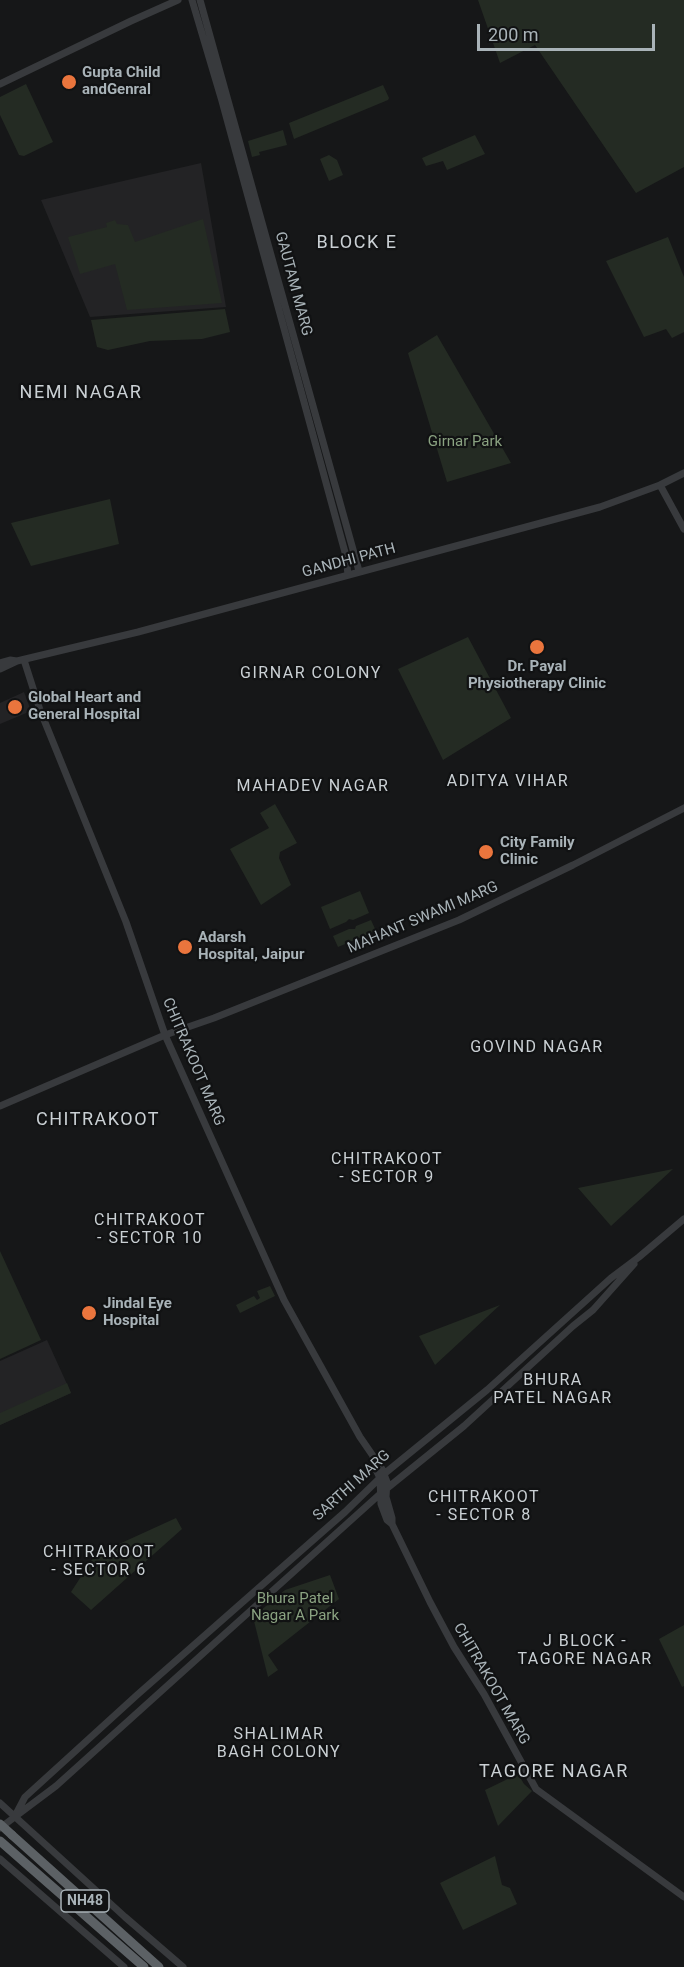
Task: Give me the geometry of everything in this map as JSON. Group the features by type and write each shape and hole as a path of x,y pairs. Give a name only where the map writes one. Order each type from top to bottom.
{"highway":[{"name":"NH48","path":"0,1826 159,1967"},
{"name":"NH48","path":"2,1842 144,1967"}],"street":[{"path":"0,84 178,0"},
{"name":"GAUTAM MARG","path":"192,0 347,561 348,574"},
{"name":"GAUTAM MARG","path":"200,0 359,571"},
{"name":"GANDHI PATH","path":"0,669 20,661 138,632 600,507 660,485 684,473"},
{"path":"660,485 684,529"},
{"name":"GANDHI PATH","path":"0,663 10,660 20,661"},
{"name":"CHITRAKOOT MARG","path":"20,661 126,922 165,1035 284,1300 373,1458 378,1461 387,1488 386,1497 392,1524"},
{"name":"MAHANT SWAMI MARG","path":"165,1035 214,1018 461,919 573,865 684,807"},
{"path":"0,1106 165,1035"},
{"name":"SARTHI MARG","path":"15,1816 25,1797 345,1512 382,1476 457,1415 612,1278 684,1219"},
{"name":"SARTHI MARG","path":"0,1826 56,1785 380,1494 464,1426 593,1310 639,1257"},
{"path":"585,1302 593,1310"},
{"path":"457,1415 464,1426"},
{"name":"CHITRAKOOT MARG","path":"382,1476 381,1504 387,1520 392,1524 442,1625 484,1694 536,1789 684,1897"},
{"path":"0,1803 124,1917 183,1967"},
{"path":"0,1859 124,1967"}],"shaded area":[{"path":"201,163 226,307 90,317 41,200"},
{"name":"Global Heart and General Hospital","path":"24,692 31,711 0,724 0,703"},
{"path":"47,1340 71,1393 0,1425 0,1361"}],"green space":[{"path":"478,0 684,0 684,167 636,193 535,45 500,63"},
{"path":"26,84 53,142 24,156 19,155 0,115 0,97"},
{"path":"383,85 388,100 294,139 289,123"},
{"path":"283,130 287,145 259,152 260,155 252,157 248,141"},
{"path":"475,135 485,154 447,170 443,161 426,166 422,158"},
{"path":"329,155 337,160 343,175 329,181 320,159"},
{"path":"203,219 222,303 127,310 115,264 80,274 68,237 107,227 106,223 115,220 117,224 128,225 135,242"},
{"path":"668,237 684,277 684,332 672,338 666,329 644,337 606,261"},
{"path":"225,309 230,332 202,339 150,341 108,350 97,347 91,320"},
{"name":"Girnar Park","path":"437,335 511,463 447,482 408,353"},
{"path":"110,499 119,544 31,566 11,523"},
{"path":"468,637 511,718 443,760 398,669"},
{"path":"275,804 297,843 280,852 279,858 291,885 261,905 230,849 269,828 260,813"},
{"path":"360,891 369,913 353,920 349,919 330,929 321,907"},
{"path":"371,920 376,931 338,947 333,936 349,929 355,929 356,926"},
{"path":"673,1169 611,1226 578,1188"},
{"path":"0,1251 41,1340 0,1359"},
{"path":"270,1286 275,1296 240,1313 236,1305 254,1296 257,1300 260,1298 257,1291"},
{"path":"500,1305 435,1365 419,1336"},
{"path":"67,1383 71,1393 0,1425 0,1413"},
{"path":"176,1518 182,1529 91,1610 71,1592 95,1555"},
{"name":"Bhura Patel Nagar A Park","path":"330,1575 339,1599 268,1655 278,1670 268,1677 253,1617 285,1590"},
{"path":"684,1625 684,1686 682,1687 659,1639"},
{"path":"518,1774 532,1791 498,1826 485,1790"},
{"path":"495,1856 502,1885 510,1888 517,1904 463,1930 440,1883"}],"place":[{"name":"Gupta Child andGenral","path":"69,82"},
{"name":"Dr. Payal Physiotherapy Clinic","path":"537,647"},
{"name":"Global Heart and General Hospital","path":"15,707"},
{"name":"City Family Clinic","path":"486,852"},
{"name":"Adarsh Hospital, Jaipur","path":"185,947"},
{"name":"Jindal Eye Hospital","path":"89,1313"}],"district":[{"name":"BLOCK E","path":"357,243"},
{"name":"NEMI NAGAR","path":"81,393"},
{"name":"GIRNAR COLONY","path":"311,674"},
{"name":"ADITYA VIHAR","path":"508,782"},
{"name":"MAHADEV NAGAR","path":"313,787"},
{"name":"GOVIND NAGAR","path":"537,1048"},
{"name":"CHITRAKOOT","path":"98,1120"},
{"name":"CHITRAKOOT - SECTOR 9","path":"387,1169"},
{"name":"CHITRAKOOT - SECTOR 10","path":"150,1230"},
{"name":"BHURA PATEL NAGAR","path":"553,1390"},
{"name":"CHITRAKOOT - SECTOR 8","path":"484,1507"},
{"name":"CHITRAKOOT - SECTOR 6","path":"99,1562"},
{"name":"J BLOCK - TAGORE NAGAR","path":"585,1651"},
{"name":"SHALIMAR BAGH COLONY","path":"279,1744"},
{"name":"TAGORE NAGAR","path":"554,1772"}]}
